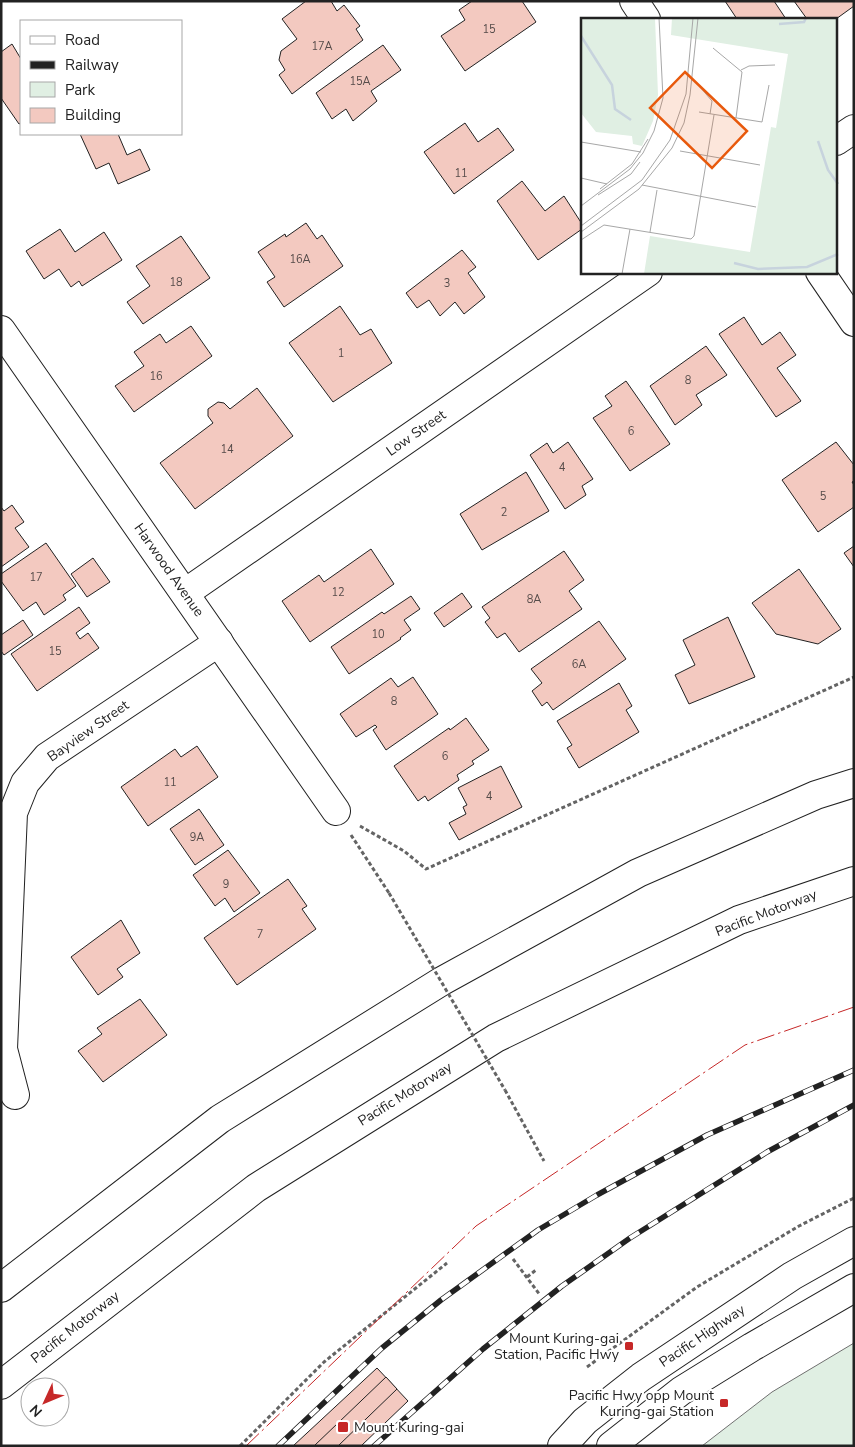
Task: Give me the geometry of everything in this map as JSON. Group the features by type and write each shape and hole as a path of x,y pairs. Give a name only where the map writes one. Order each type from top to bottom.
{"main road":[{"path":"634,1 645,18"},
{"path":"838,140 854,129"},
{"name":"Low Street","path":"185,593 645,274"},
{"path":"821,274 854,322"},
{"name":"Harwood Avenue","path":"1,330 336,811"},
{"name":"Bayview Street","path":"15,1095 3,1049 13,813 25,783 47,757 219,642"},
{"path":"1,1288 220,1119 442,981 638,873 816,795 854,782"},
{"name":"Pacific Motorway","path":"1,1385 256,1188 496,1038 739,920 854,881"},
{"name":"Pacific Highway","path":"562,1446 585,1421 641,1377 792,1276 854,1241"},
{"path":"612,1446 681,1391 854,1288"}],"path":[{"path":"336,811 404,851 426,869 854,677"},
{"path":"336,811 389,893 544,1161"},
{"path":"587,1366 705,1282 799,1226 854,1198"},
{"path":"513,1259 540,1295"},
{"path":"240,1446 324,1362 447,1263"},
{"path":"527,1277 536,1270"}],"green space":[{"path":"854,1343 854,1446 702,1446 772,1392"}],"building":[{"path":"306,1 331,1 337,11 344,5 360,26 356,29 363,40 292,94 279,75 285,70 279,60 281,51 297,39 282,19"},
{"path":"472,1 522,1 536,22 465,71 441,36 465,20 459,10"},
{"path":"725,1 774,1 785,18 736,18"},
{"path":"794,1 854,1 854,6 837,18 806,18"},
{"path":"12,44 20,57 19,124 1,98 1,52"},
{"path":"383,45 401,70 371,91 377,101 353,121 346,109 332,119 316,93"},
{"path":"465,123 478,142 498,128 514,150 454,194 424,152"},
{"path":"80,135 118,135 127,155 140,149 150,170 118,184 109,163 96,169"},
{"path":"522,181 545,211 564,196 581,222 581,230 538,260 497,201"},
{"path":"306,223 317,239 322,235 343,266 284,307 267,282 275,277 258,252 285,234 286,237"},
{"path":"60,229 75,252 104,232 122,260 82,286 79,281 71,287 59,269 44,279 26,251"},
{"path":"181,236 210,278 143,324 127,302 150,286 136,266"},
{"path":"462,250 476,267 468,273 485,297 464,314 455,302 440,316 429,300 417,308 406,293"},
{"path":"340,306 360,335 371,329 392,363 333,402 289,343"},
{"path":"744,317 762,345 780,332 796,355 777,368 801,401 776,417 719,334"},
{"path":"191,326 212,356 134,412 115,386 144,366 134,352 160,334 166,343"},
{"path":"706,346 727,375 696,395 702,405 675,425 650,386"},
{"path":"626,381 670,444 630,471 593,418 612,406 605,396"},
{"path":"257,388 293,436 195,509 160,463 213,423 208,416 208,409 218,402 224,403 230,409"},
{"path":"568,442 593,479 582,486 586,495 565,509 530,455 547,443 553,453"},
{"path":"836,442 854,465 854,481 852,482 854,485 854,507 818,532 782,480"},
{"path":"526,472 549,511 482,550 460,514"},
{"path":"12,505 24,522 15,528 29,547 1,567 1,507 4,511"},
{"path":"46,543 76,586 63,595 66,600 44,615 36,602 23,611 1,581 1,574"},
{"path":"854,546 854,567 844,553"},
{"path":"371,549 394,584 310,642 282,601 319,575 324,582"},
{"path":"564,551 584,580 569,591 582,609 519,652 505,633 497,638 485,622 490,618 482,607"},
{"path":"93,558 110,582 87,597 71,574"},
{"path":"799,569 841,629 818,644 776,634 752,603"},
{"path":"462,593 472,607 444,627 434,613"},
{"path":"411,596 420,609 404,620 411,630 401,639 349,674 331,647 382,612 384,614"},
{"path":"79,607 90,623 76,633 80,639 88,633 99,648 37,691 11,654"},
{"path":"728,617 755,677 689,704 675,675 695,665 683,640"},
{"path":"23,620 33,635 4,655 1,651 1,635"},
{"path":"599,621 626,659 553,710 547,702 542,706 532,691 542,683 531,669"},
{"path":"413,677 438,714 386,750 373,730 377,727 375,725 356,737 340,714 391,678 398,687"},
{"path":"619,683 632,706 626,710 639,732 579,768 567,748 572,745 557,721"},
{"path":"466,718 489,750 472,761 474,764 457,775 459,780 428,801 425,796 418,801 394,766"},
{"path":"197,746 218,777 148,826 121,787 175,749 181,757"},
{"path":"501,766 522,807 459,840 449,823 466,814 463,807 467,805 458,788"},
{"path":"199,809 224,845 195,865 170,829"},
{"path":"228,850 260,893 234,912 225,898 215,906 193,875"},
{"path":"288,879 307,906 302,909 316,929 237,985 204,938"},
{"path":"121,920 140,953 117,969 123,977 98,995 71,957"},
{"path":"140,999 167,1035 103,1082 78,1051 102,1034 97,1028"},
{"path":"377,1368 408,1401 361,1446 293,1446"},
{"path":"386,1377 397,1389 338,1446 314,1446"}],"railway":[{"path":"278,1446 382,1348 441,1300 538,1230 597,1195 707,1135 854,1070"},
{"path":"374,1446 483,1349 562,1286 630,1238 767,1152 854,1105"}],"power":[{"path":"246,1446 476,1226 745,1045 854,1007"}],"place":[{"name":"Mount Kuring-gai Station, Pacific Hwy","path":"629,1346"},
{"name":"Pacific Hwy opp Mount Kuring-gai Station","path":"724,1403"},
{"name":"Mount Kuring-gai","path":"343,1427"}]}
